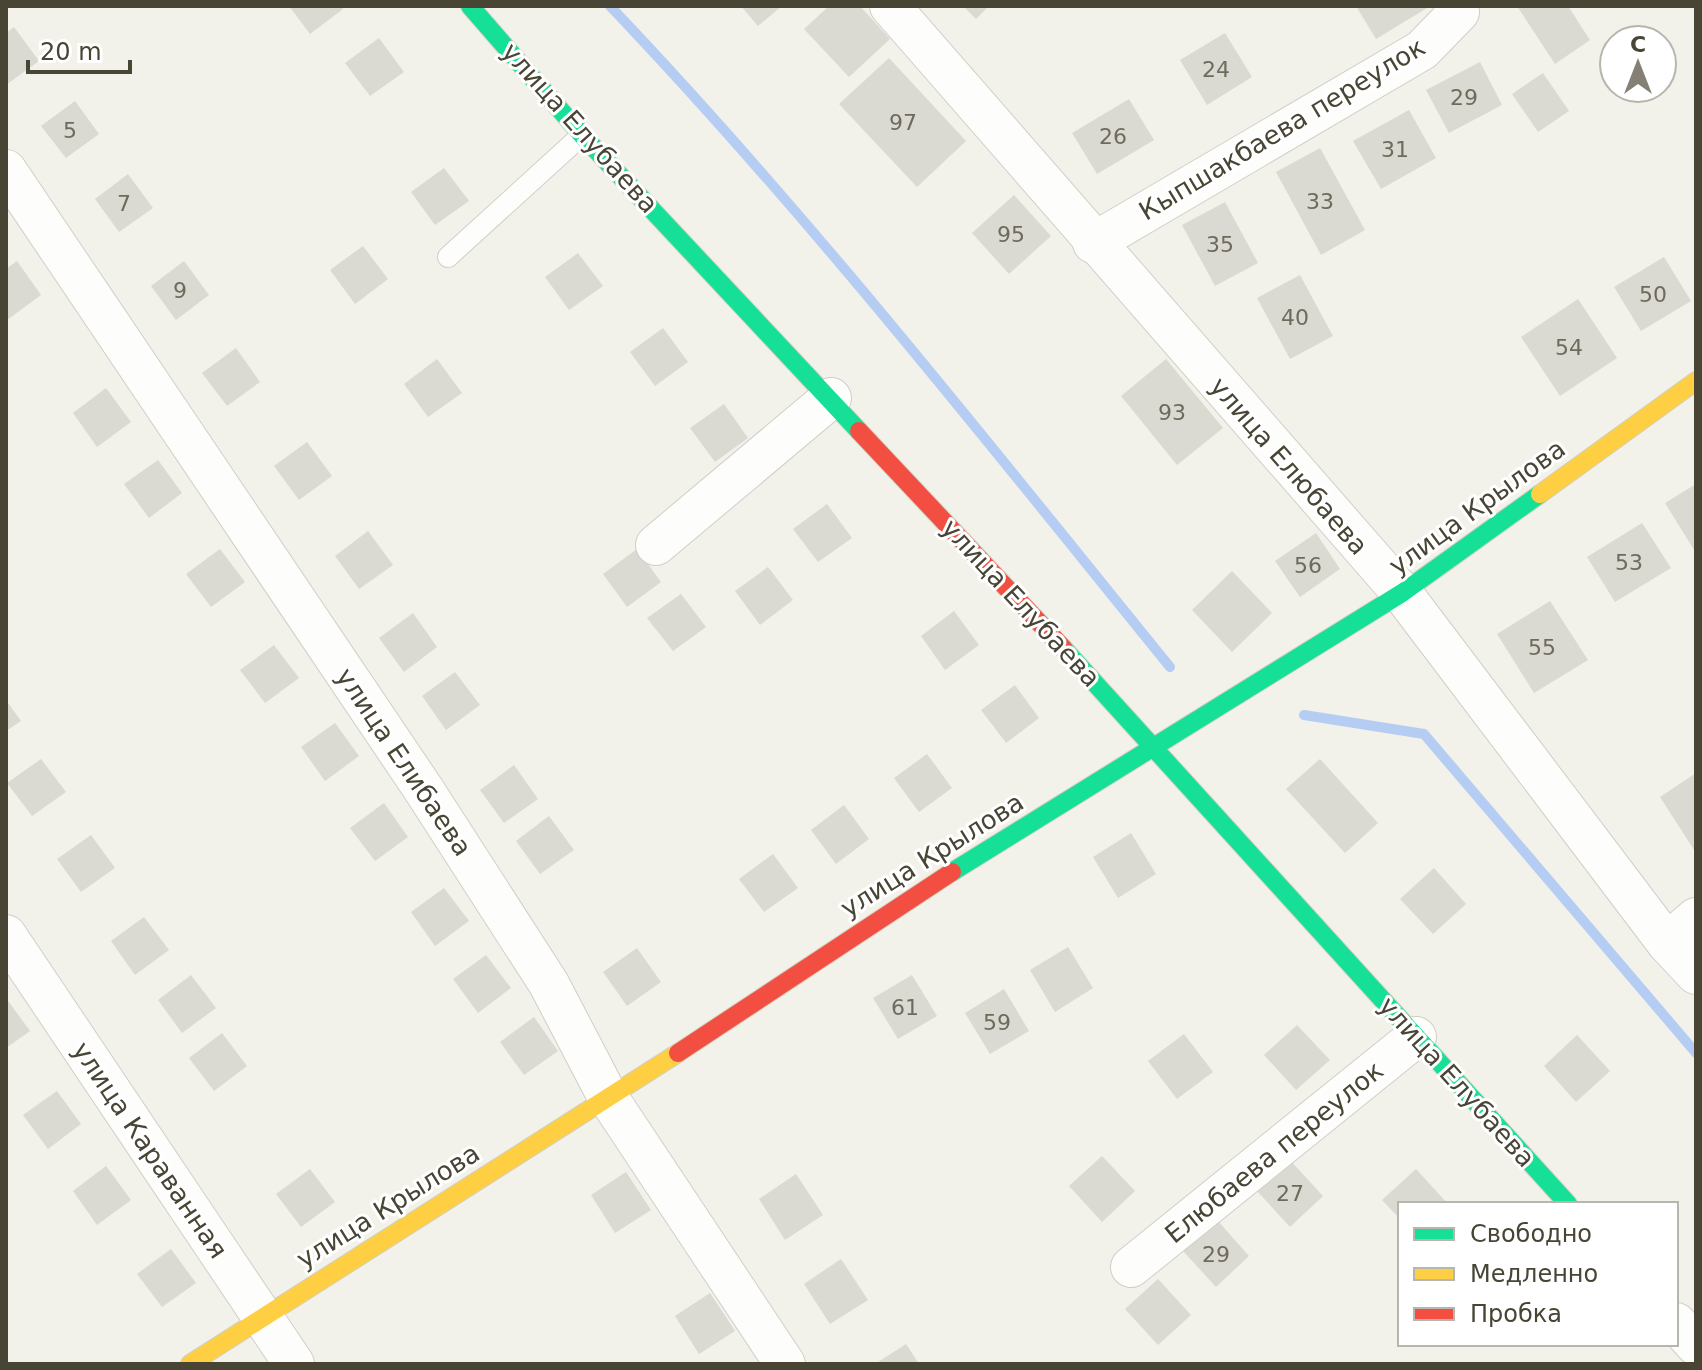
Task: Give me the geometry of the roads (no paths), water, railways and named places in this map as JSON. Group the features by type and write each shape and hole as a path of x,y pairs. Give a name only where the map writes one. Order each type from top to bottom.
{"street":[{"name":"улица Елубаева","path":"470,6 582,135 1156,748 1566,1202"},
{"name":"улица Елюбаева","path":"890,6 1093,243 1402,593 1682,930 1696,974"},
{"name":"Кыпшакбаева переулок","path":"1093,243 1422,50 1459,12 1454,6"},
{"name":"улица Елибаева","path":"6,170 441,816 549,984 609,1099 785,1364"},
{"name":"улица Крылова","path":"190,1364 261,1316 609,1099 880,917 1402,593 1696,381"},
{"path":"656,545 831,398"},
{"name":"улица Караванная","path":"6,935 294,1364"},
{"name":"Елюбаева переулок","path":"1131,1267 1416,1037"},
{"path":"1678,1325 1696,1345"}],"lane":[{"path":"448,257 582,135"}],"waterway":[{"path":"610,6 827,248 1170,667"},
{"path":"1304,715 1424,734 1696,1053"}]}
